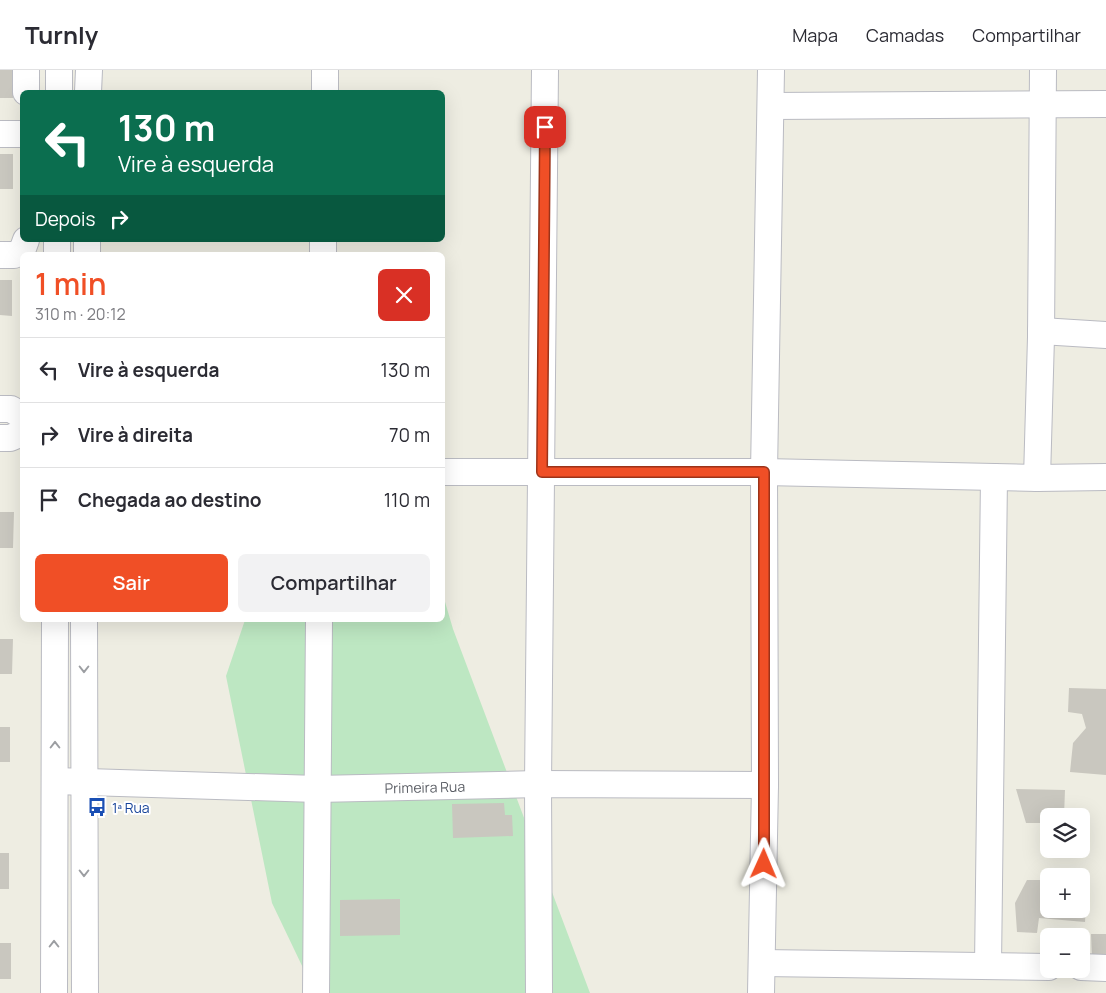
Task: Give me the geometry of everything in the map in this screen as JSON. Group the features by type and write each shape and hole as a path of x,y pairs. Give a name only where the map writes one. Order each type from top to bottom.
{"street":[{"path":"26,70 26,90"},
{"path":"59,70 59,90"},
{"path":"88,90 89,70"},
{"path":"325,70 325,90"},
{"path":"539,993 538,784 546,70"},
{"path":"761,993 765,785 764,472 771,70"},
{"path":"1038,478 1041,331 1041,104 1043,70"},
{"path":"771,106 1106,104"},
{"path":"0,134 20,134"},
{"path":"0,255 14,255 20,252"},
{"path":"1041,331 1106,336"},
{"path":"0,409 12,409 20,415"},
{"path":"0,438 10,438 20,434"},
{"path":"445,472 764,472 1038,478 1106,477"},
{"path":"988,966 994,477"},
{"path":"54,993 55,622"},
{"path":"84,622 85,993"},
{"path":"316,993 318,622"},
{"name":"Primeira Rua","path":"55,781 317,789 538,784 765,785"},
{"path":"762,963 1040,967"},
{"path":"1090,967 1106,968"}],"green space":[{"path":"445,602 453,629 590,993 315,993 272,903 226,676 244,622 445,622"}],"building":[{"path":"0,70 13,70 13,98 0,98"},
{"path":"0,154 13,154 13,189 0,189"},
{"path":"0,280 12,280 12,316 0,315"},
{"path":"0,512 14,512 13,548 0,548"},
{"path":"0,639 13,639 12,674 0,674"},
{"path":"1069,688 1106,689 1106,775 1070,772 1073,743 1086,728 1082,714 1068,712"},
{"path":"0,727 10,727 10,762 0,762"},
{"path":"1016,789 1065,790 1064,808 1040,808 1040,823 1026,823"},
{"path":"504,803 505,815 512,815 513,836 453,838 452,804"},
{"path":"0,853 9,853 9,889 0,889"},
{"path":"1027,880 1040,880 1040,918 1085,918 1085,922 1039,918 1037,933 1017,932 1015,903"},
{"path":"400,899 400,935 340,936 340,900"},
{"path":"1091,934 1106,934 1106,974 1092,958"},
{"path":"0,943 11,943 11,979 0,979"}],"place":[{"name":"1ª Rua","path":"97,807"}],"route":[{"path":"545,127 542,472 764,472 764,864"}]}
